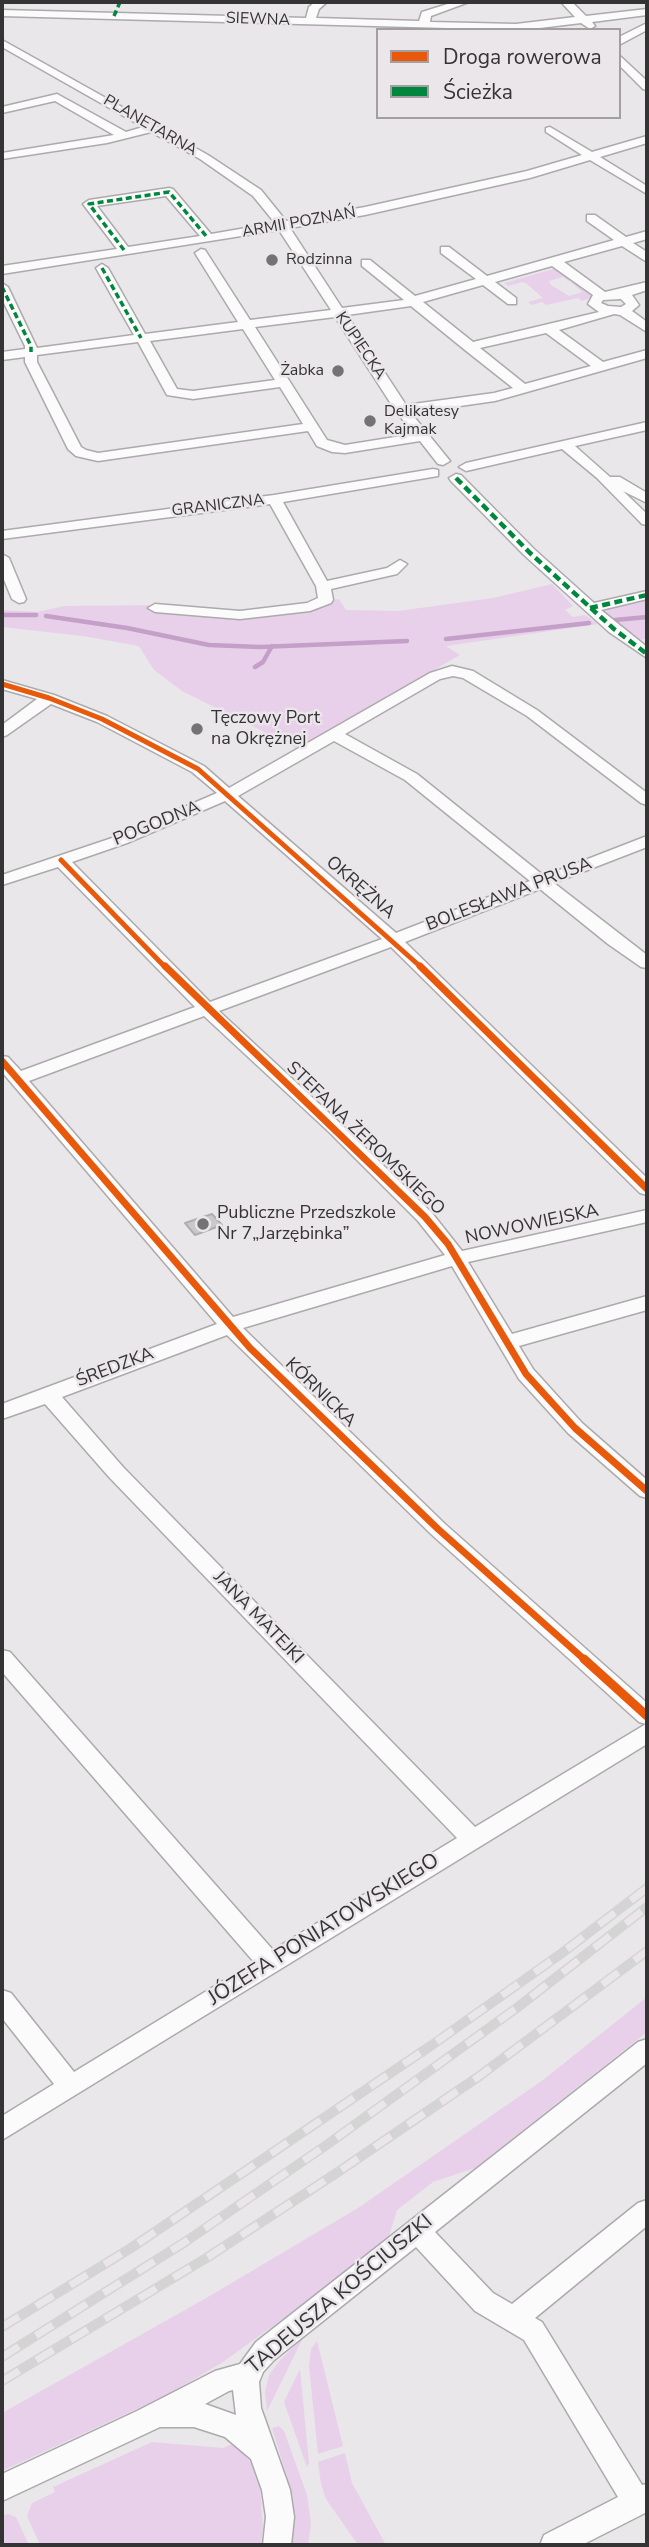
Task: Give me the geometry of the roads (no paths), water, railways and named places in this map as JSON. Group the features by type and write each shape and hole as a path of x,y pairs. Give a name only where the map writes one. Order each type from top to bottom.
{"street":[{"path":"15,13 20,2"},
{"path":"114,16 120,2"},
{"path":"310,22 314,7 322,2"},
{"path":"424,24 426,14 464,2"},
{"path":"566,2 591,28"},
{"name":"SIEWNA","path":"507,28 647,12"},
{"name":"SIEWNA","path":"2,13 218,15 310,22 514,27"},
{"path":"621,41 647,26"},
{"name":"PLANETARNA","path":"2,43 245,183 267,203 283,226"},
{"path":"621,60 647,87"},
{"path":"2,110 58,97 125,136"},
{"path":"2,156 125,136 153,128"},
{"path":"550,130 644,186"},
{"name":"ARMII POZNAŃ","path":"2,270 283,226 458,191 647,139"},
{"path":"124,250 89,204 169,192 207,237"},
{"path":"591,218 647,258"},
{"name":"KUPIECKA","path":"283,226 402,410 443,461"},
{"path":"2,356 414,302 647,235"},
{"path":"445,250 512,301"},
{"path":"201,253 322,443 336,449 422,438"},
{"path":"555,262 601,296"},
{"path":"366,263 524,390"},
{"path":"102,268 170,389 179,395 283,383"},
{"path":"647,286 617,295 601,296 596,298 594,304 600,309 617,311 647,328"},
{"path":"2,287 31,346 32,362 75,449 86,455 98,457 311,426"},
{"path":"470,347 631,307 633,302 628,297 617,295"},
{"path":"548,328 601,367"},
{"path":"402,410 475,401 524,390 647,354"},
{"path":"645,649 590,608 529,552 461,472 458,462 443,461 432,466 433,473 442,478 461,472 647,426"},
{"path":"566,446 603,475 647,499"},
{"name":"GRANICZNA","path":"2,535 274,499 433,473"},
{"path":"603,475 607,483 647,521"},
{"path":"155,608 220,615 285,610 323,602 327,597 323,586 274,499"},
{"path":"2,558 19,599"},
{"path":"323,586 392,571 400,564"},
{"path":"590,608 647,595"},
{"path":"453,671 468,674 533,713 647,800"},
{"name":"POGODNA","path":"2,880 144,831 229,794 435,676 453,671"},
{"name":"OKRĘŻNA","path":"2,684 49,698 124,729 181,758 229,794 394,940 647,1189"},
{"path":"2,732 49,698"},
{"path":"335,735 411,777 647,964"},
{"name":"BOLESŁAWA PRUSA","path":"16,1079 394,940 647,841"},
{"name":"STEFANA ŻEROMSKIEGO","path":"61,860 206,1009 425,1217 457,1258 526,1374 562,1415 604,1456 647,1491"},
{"name":"KÓRNICKA","path":"2,1061 229,1325 429,1520 647,1717"},
{"name":"NOWOWIEJSKA","path":"229,1325 457,1258 647,1216"},
{"path":"506,1343 647,1303"},
{"name":"ŚREDZKA","path":"2,1412 229,1325"},
{"name":"JANA MATEJKI","path":"48,1394 116,1472 472,1839"},
{"path":"2,1658 270,1963"},
{"name":"JÓZEFA PONIATOWSKIEGO","path":"2,2129 647,1733"},
{"path":"2,2000 70,2086"},
{"name":"TADEUSZA KOŚCIUSZKI","path":"2,2488 147,2420 224,2380 248,2374 265,2351 647,2049"},
{"path":"515,2318 647,2211"},
{"path":"417,2231 484,2302 530,2328 642,2500 554,2545"},
{"path":"248,2374 247,2408 273,2478 278,2503 277,2545"},
{"path":"147,2420 188,2414 216,2419 241,2433 265,2458"}],"waterway":[{"path":"2,615 36,615"},
{"path":"46,616 127,628 209,645 272,647"},
{"path":"615,620 647,617"},
{"path":"446,639 589,623"},
{"path":"272,647 407,641"},
{"path":"255,667 263,662 272,647"}],"railway":[{"path":"2,2327 131,2248 432,2045 562,1953 647,1888"},
{"path":"2,2357 185,2242 328,2144 518,2007 647,1907"},
{"path":"2,2381 208,2257 335,2174 478,2077 647,1951"}],"place":[{"name":"Rodzinna","path":"272,260"},
{"name":"Żabka","path":"338,371"},
{"name":"Delikatesy Kajmak","path":"370,421"},
{"name":"Tęczowy Port na Okrężnej","path":"197,729"},
{"name":"Publiczne Przedszkole Nr 7„Jarzębinka”","path":"203,1224"}]}
